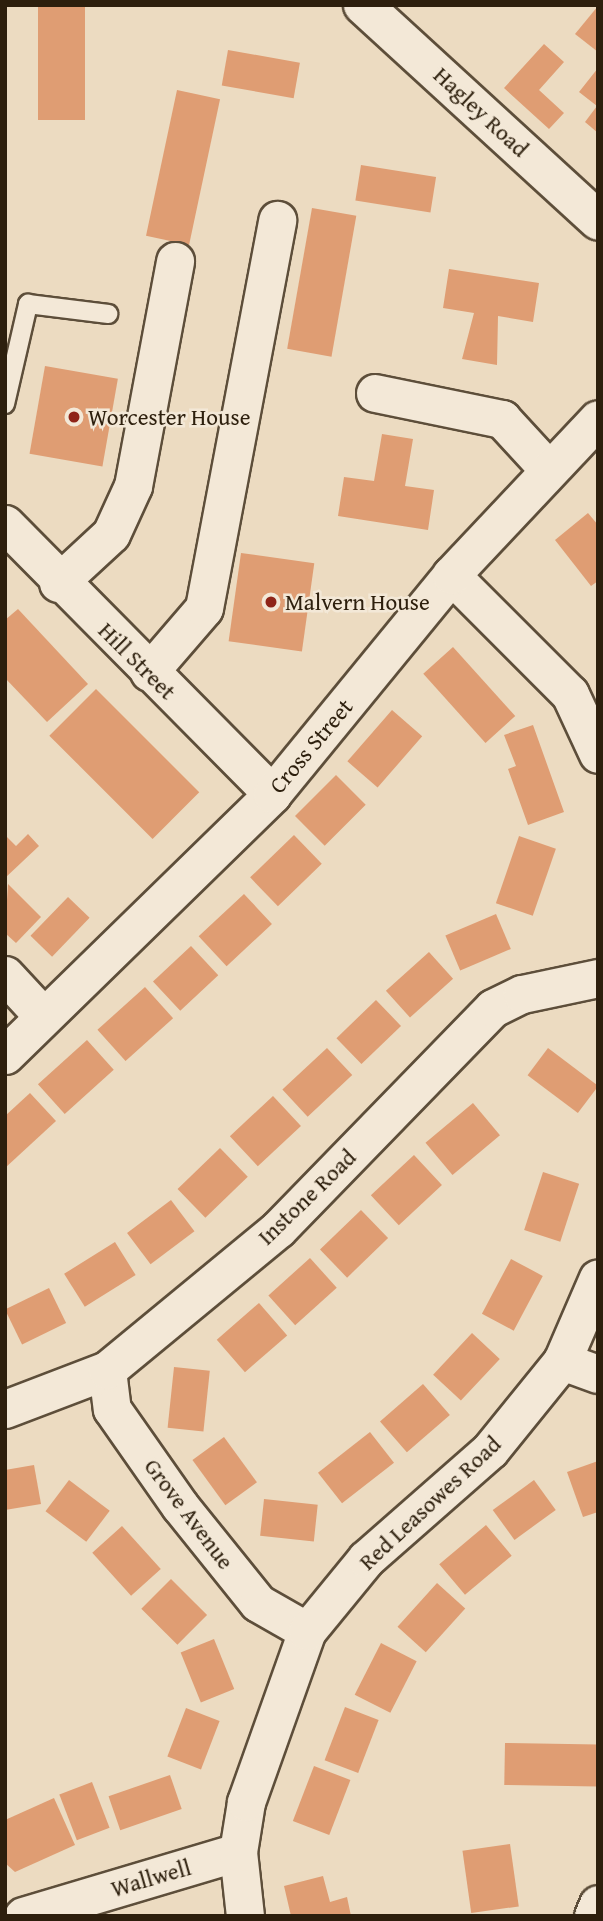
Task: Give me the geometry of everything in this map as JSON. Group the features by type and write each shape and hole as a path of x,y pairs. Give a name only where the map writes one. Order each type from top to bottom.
{"main road":[{"name":"Hagley Road","path":"363,5 598,220"}],"street":[{"path":"149,672 204,608 276,220"},
{"path":"58,583 111,534 133,486 175,261"},
{"path":"375,393 502,419 548,469"},
{"name":"Cross Street","path":"5,1055 272,794 451,575 598,419"},
{"name":"Hill Street","path":"5,524 58,583 272,794"},
{"path":"451,575 570,694 598,754"},
{"path":"5,975 43,1016"},
{"name":"Instone Road","path":"5,1409 107,1370 278,1229 493,1008 522,994 598,978"},
{"name":"Red Leasowes Road","path":"245,1916 238,1852 246,1802 307,1631 366,1559 490,1451 562,1361 598,1278"},
{"path":"562,1361 598,1374"},
{"name":"Grove Avenue","path":"107,1370 113,1409 180,1506 258,1603 307,1631"},
{"name":"Wallwell","path":"23,1916 238,1852"},
{"path":"593,1916 598,1903"}],"lane":[{"path":"5,404 28,304 108,314"}],"building":[{"path":"38,5 85,5 85,120 38,120"},
{"path":"598,6 598,52 575,34"},
{"path":"544,44 564,62 539,90 564,113 549,129 504,88"},
{"path":"228,50 300,63 294,98 222,85"},
{"path":"598,68 598,133 585,122 597,106 579,92"},
{"path":"177,90 220,99 189,245 146,236"},
{"path":"361,165 436,177 430,212 355,201"},
{"path":"312,208 356,216 331,357 287,349"},
{"path":"449,269 539,283 533,322 498,316 497,365 462,359 474,313 443,308"},
{"name":"Worcester House","path":"45,366 118,379 102,466 30,454"},
{"path":"382,434 413,439 405,486 434,490 428,530 338,516 344,477 374,481"},
{"path":"588,513 598,525 598,581 591,586 555,540"},
{"name":"Malvern House","path":"241,553 314,563 302,651 229,641"},
{"path":"18,609 88,684 47,722 5,678 5,620"},
{"path":"453,647 515,716 486,743 423,674"},
{"path":"96,689 199,792 153,839 49,736"},
{"path":"392,710 422,736 378,788 347,761"},
{"path":"533,725 564,812 528,825 508,769 516,766 504,735"},
{"path":"336,775 366,805 325,846 295,816"},
{"path":"28,834 39,846 5,878 5,835 16,846"},
{"path":"294,835 322,864 278,906 250,877"},
{"path":"519,836 556,849 533,916 496,903"},
{"path":"8,884 41,917 16,943 5,933"},
{"path":"244,894 272,924 227,966 199,936"},
{"path":"68,897 90,918 52,957 30,936"},
{"path":"496,914 511,949 460,970 445,935"},
{"path":"191,946 218,975 180,1011 153,981"},
{"path":"429,952 453,979 410,1018 386,991"},
{"path":"145,987 173,1018 126,1061 97,1030"},
{"path":"376,1000 401,1026 361,1064 336,1038"},
{"path":"87,1040 114,1070 65,1114 38,1084"},
{"path":"327,1048 352,1075 308,1117 282,1090"},
{"path":"548,1048 598,1086 578,1113 528,1075"},
{"path":"30,1093 56,1121 5,1168 5,1116"},
{"path":"273,1096 301,1126 258,1166 230,1136"},
{"path":"473,1103 500,1135 453,1175 426,1143"},
{"path":"220,1148 248,1177 205,1218 178,1189"},
{"path":"414,1155 442,1185 399,1225 371,1195"},
{"path":"543,1172 579,1184 560,1242 524,1230"},
{"path":"171,1200 194,1231 151,1264 127,1233"},
{"path":"361,1210 388,1238 347,1278 320,1250"},
{"path":"115,1242 136,1275 85,1307 64,1274"},
{"path":"310,1258 337,1288 295,1325 268,1295"},
{"path":"511,1259 543,1276 514,1331 482,1314"},
{"path":"49,1288 66,1323 22,1345 5,1309"},
{"path":"259,1303 287,1335 245,1372 217,1340"},
{"path":"472,1333 500,1359 461,1401 433,1375"},
{"path":"174,1367 210,1371 203,1431 168,1428"},
{"path":"423,1384 450,1415 407,1452 380,1421"},
{"path":"370,1432 394,1463 342,1503 318,1473"},
{"path":"224,1437 257,1482 225,1505 192,1460"},
{"path":"598,1461 598,1512 583,1517 567,1472"},
{"path":"34,1465 41,1504 5,1510 5,1470"},
{"path":"69,1480 110,1511 86,1542 46,1511"},
{"path":"534,1480 556,1510 514,1540 493,1510"},
{"path":"264,1499 318,1505 314,1541 260,1536"},
{"path":"486,1525 512,1556 465,1595 439,1564"},
{"path":"122,1526 161,1569 131,1596 92,1553"},
{"path":"171,1579 207,1615 177,1645 141,1609"},
{"path":"437,1583 465,1608 426,1652 398,1627"},
{"path":"214,1639 234,1689 201,1703 181,1652"},
{"path":"381,1643 417,1661 390,1713 355,1695"},
{"path":"345,1707 379,1720 358,1773 325,1760"},
{"path":"186,1708 220,1721 201,1769 167,1757"},
{"path":"505,1743 598,1745 597,1787 504,1785"},
{"path":"314,1766 350,1780 329,1835 293,1821"},
{"path":"170,1775 182,1809 120,1830 109,1796"},
{"path":"92,1782 110,1828 77,1840 59,1795"},
{"path":"54,1798 75,1845 15,1872 5,1863 5,1820"},
{"path":"510,1844 519,1906 471,1913 462,1851"},
{"path":"323,1876 330,1902 347,1897 351,1916 291,1916 284,1886"}],"place":[{"name":"Worcester House","path":"74,417"},
{"name":"Malvern House","path":"271,602"}]}
